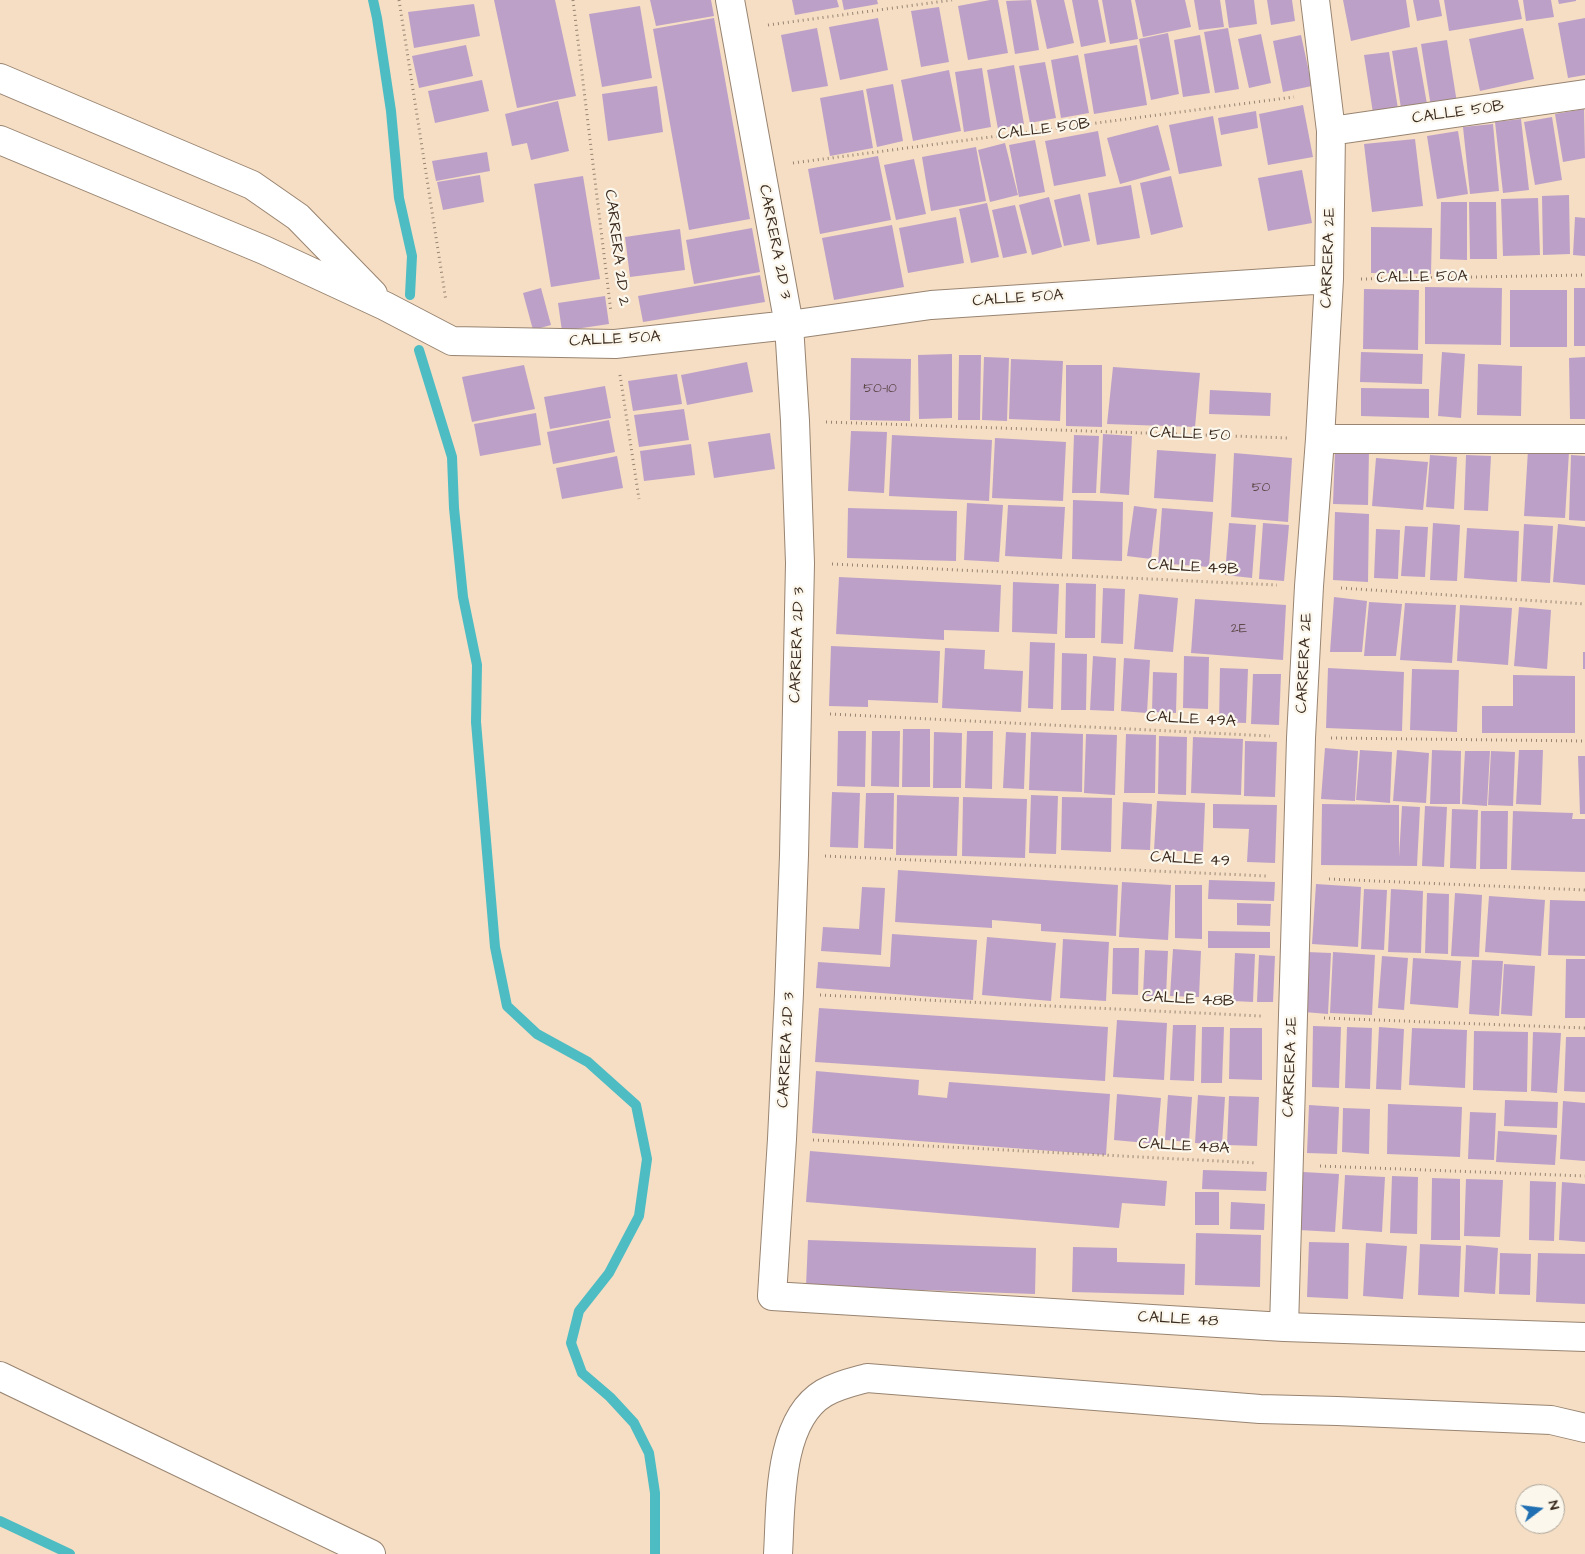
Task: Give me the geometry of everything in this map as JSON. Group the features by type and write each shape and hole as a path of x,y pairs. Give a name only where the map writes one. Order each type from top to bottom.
{"street":[{"name":"CARRERA 2D 3","path":"730,0 789,325 795,421 800,563 789,994 772,1296"},
{"name":"CARRERA 2E","path":"1284,1327 1301,738 1329,279 1331,131 1315,0"},
{"path":"0,78 252,185 298,217 385,306"},
{"name":"CALLE 50B","path":"1331,131 1585,94"},
{"path":"0,140 264,250 385,306 452,342"},
{"name":"CALLE 50A","path":"452,342 615,344 789,325 931,305 1329,279"},
{"path":"1320,439 1585,440"},
{"name":"CALLE 48","path":"772,1296 1284,1327 1585,1338"},
{"path":"0,1376 371,1554"},
{"path":"778,1554 784,1465 791,1438 805,1410 822,1394 844,1384 868,1378 1260,1410 1337,1411 1551,1420 1585,1428"}],"path":[{"path":"399,0 452,342"},
{"name":"CARRERA 2D 2","path":"573,0 615,344 640,499"},
{"path":"735,30 952,0"},
{"name":"CALLE 50B","path":"760,167 1327,92"},
{"name":"CALLE 50A","path":"1329,279 1585,276"},
{"name":"CALLE 50","path":"795,421 1320,439"},
{"name":"CALLE 49B","path":"800,563 1309,586 1585,604"},
{"name":"CALLE 49A","path":"796,712 1301,738 1585,741"},
{"name":"CALLE 49","path":"794,855 1585,890"},
{"name":"CALLE 48B","path":"789,994 1585,1028"},
{"name":"CALLE 48A","path":"782,1139 1288,1165 1585,1176"}],"building":[{"path":"494,0 555,0 576,96 517,108"},
{"path":"650,0 711,0 714,16 656,26"},
{"path":"792,0 837,0 839,7 795,15"},
{"path":"842,0 877,0 878,4 844,10"},
{"path":"998,0 1008,53 968,60 958,6"},
{"path":"1031,0 1039,50 1015,54 1006,1"},
{"path":"1036,0 1064,0 1074,43 1047,49"},
{"path":"1072,0 1098,0 1106,42 1081,47"},
{"path":"1102,0 1131,0 1138,39 1110,44"},
{"path":"1135,0 1185,0 1191,27 1143,37"},
{"path":"1194,0 1220,0 1224,27 1199,30"},
{"path":"1225,0 1254,0 1257,24 1229,28"},
{"path":"1267,0 1292,0 1295,21 1271,25"},
{"path":"1343,0 1406,0 1410,27 1351,41"},
{"path":"1413,0 1439,0 1442,16 1417,21"},
{"path":"1444,0 1518,0 1522,19 1449,31"},
{"path":"1523,0 1551,0 1554,17 1526,21"},
{"path":"1558,0 1576,0 1576,1 1559,4"},
{"path":"474,4 480,36 414,48 408,12"},
{"path":"640,6 652,78 602,87 589,14"},
{"path":"939,7 949,62 921,67 911,11"},
{"path":"714,18 750,219 689,230 653,29"},
{"path":"878,18 888,70 840,80 829,27"},
{"path":"1585,18 1585,75 1568,78 1558,23"},
{"path":"817,28 828,86 792,92 781,35"},
{"path":"1228,28 1239,89 1215,93 1204,32"},
{"path":"1523,28 1534,79 1480,91 1469,39"},
{"path":"1168,33 1179,94 1151,100 1139,39"},
{"path":"1261,34 1271,83 1249,88 1238,39"},
{"path":"1200,35 1210,93 1183,97 1174,40"},
{"path":"1301,35 1312,86 1283,92 1273,41"},
{"path":"1447,40 1457,103 1431,107 1421,44"},
{"path":"466,45 473,76 419,88 412,56"},
{"path":"1137,45 1147,105 1094,114 1084,54"},
{"path":"1417,47 1427,104 1401,108 1392,51"},
{"path":"1389,52 1398,109 1373,113 1364,55"},
{"path":"1078,55 1089,113 1061,118 1051,60"},
{"path":"1045,62 1056,118 1030,123 1019,66"},
{"path":"1014,65 1024,124 998,129 987,70"},
{"path":"982,68 991,127 964,132 955,72"},
{"path":"949,70 961,131 913,141 901,80"},
{"path":"482,80 489,111 435,123 428,91"},
{"path":"893,84 903,141 877,147 866,89"},
{"path":"657,86 663,132 608,141 602,94"},
{"path":"863,90 873,148 830,156 820,98"},
{"path":"558,101 569,151 531,160 527,143 512,146 505,114"},
{"path":"1303,105 1313,157 1268,165 1259,114"},
{"path":"1584,109 1585,158 1563,162 1555,114"},
{"path":"1256,111 1258,128 1221,135 1218,118"},
{"path":"1213,116 1222,166 1179,174 1169,125"},
{"path":"1552,117 1562,180 1535,185 1524,122"},
{"path":"1521,119 1529,190 1503,193 1495,122"},
{"path":"1493,124 1499,191 1470,194 1463,127"},
{"path":"1158,125 1170,170 1120,184 1107,138"},
{"path":"1098,131 1106,176 1054,186 1045,141"},
{"path":"1458,131 1468,194 1437,199 1427,136"},
{"path":"1415,139 1423,206 1372,212 1364,144"},
{"path":"1035,140 1045,192 1019,197 1009,145"},
{"path":"1005,143 1018,195 990,202 978,150"},
{"path":"976,147 986,201 931,211 922,157"},
{"path":"487,152 490,171 436,181 432,161"},
{"path":"878,156 891,220 820,234 808,169"},
{"path":"914,159 926,214 896,220 884,165"},
{"path":"1302,170 1312,223 1268,231 1258,178"},
{"path":"480,175 484,202 443,210 437,182"},
{"path":"583,176 600,279 551,287 534,184"},
{"path":"1171,176 1183,227 1151,235 1140,183"},
{"path":"1131,185 1140,238 1097,245 1088,193"},
{"path":"1080,194 1090,241 1064,246 1054,200"},
{"path":"1569,195 1570,254 1543,255 1542,196"},
{"path":"1049,197 1062,247 1032,255 1019,205"},
{"path":"1538,198 1540,255 1503,256 1501,199"},
{"path":"1441,202 1467,202 1467,260 1440,259"},
{"path":"1469,202 1496,202 1497,259 1470,259"},
{"path":"987,203 999,257 971,263 959,209"},
{"path":"1015,205 1027,253 1003,258 992,210"},
{"path":"956,217 964,263 908,273 899,228"},
{"path":"1575,217 1585,218 1585,256 1573,255"},
{"path":"892,225 904,287 834,300 822,238"},
{"path":"1371,227 1432,228 1431,274 1371,273"},
{"path":"752,228 760,272 694,284 686,240"},
{"path":"680,229 685,270 630,277 625,237"},
{"path":"760,275 765,302 643,322 638,296"},
{"path":"1425,287 1502,288 1501,345 1425,344"},
{"path":"541,288 551,325 533,330 523,293"},
{"path":"1574,288 1585,288 1585,346 1574,346"},
{"path":"1364,289 1419,290 1418,350 1363,349"},
{"path":"1510,290 1567,290 1567,347 1510,347"},
{"path":"605,296 609,324 562,331 558,303"},
{"path":"1361,352 1423,354 1422,384 1360,382"},
{"path":"1442,352 1465,354 1461,418 1438,416"},
{"path":"952,354 952,418 919,419 918,355"},
{"path":"959,355 981,355 980,420 958,420"},
{"path":"984,357 1009,358 1007,421 982,420"},
{"path":"1585,357 1585,419 1570,419 1569,358"},
{"path":"851,358 911,359 910,421 850,420"},
{"path":"1011,359 1063,361 1060,421 1009,419"},
{"path":"747,362 753,392 687,405 681,375"},
{"path":"1478,364 1522,366 1521,416 1477,415"},
{"path":"524,365 535,409 472,422 462,377"},
{"path":"1066,365 1102,365 1102,427 1066,426"},
{"path":"1113,367 1200,373 1195,427 1107,424"},
{"path":"677,374 682,404 633,411 628,381"},
{"path":"605,386 611,418 550,429 544,397"},
{"path":"1361,388 1429,389 1429,418 1361,416"},
{"path":"1210,390 1271,393 1270,416 1209,414"},
{"path":"684,409 689,440 639,447 634,415"},
{"path":"536,413 541,445 480,456 474,424"},
{"path":"609,420 615,452 553,464 547,432"},
{"path":"851,431 887,432 884,493 848,491"},
{"path":"770,433 775,469 714,478 708,442"},
{"path":"1103,434 1132,436 1129,495 1100,493"},
{"path":"892,435 992,440 989,501 889,496"},
{"path":"1074,435 1099,436 1096,493 1072,493"},
{"path":"995,438 1066,442 1063,501 992,498"},
{"path":"691,444 695,475 644,481 640,451"},
{"path":"1157,450 1216,454 1213,502 1154,498"},
{"path":"1335,450 1369,451 1368,505 1333,504"},
{"path":"1528,450 1569,452 1565,518 1524,516"},
{"path":"1234,453 1292,458 1288,522 1231,517"},
{"path":"1430,455 1457,457 1454,509 1426,507"},
{"path":"1466,455 1491,456 1488,511 1464,510"},
{"path":"1571,455 1585,456 1585,521 1569,520"},
{"path":"617,456 623,488 562,499 556,468"},
{"path":"1376,458 1428,462 1423,510 1372,506"},
{"path":"1073,500 1123,502 1122,561 1072,559"},
{"path":"967,503 1003,505 999,562 964,560"},
{"path":"1008,505 1065,507 1062,559 1005,556"},
{"path":"1134,506 1157,509 1151,559 1127,556"},
{"path":"848,508 957,511 956,561 847,558"},
{"path":"1162,508 1213,512 1209,567 1158,563"},
{"path":"1335,512 1369,514 1368,582 1333,580"},
{"path":"1229,523 1256,525 1252,578 1225,575"},
{"path":"1263,523 1289,525 1284,581 1259,579"},
{"path":"1433,523 1460,525 1457,581 1430,580"},
{"path":"1524,524 1553,526 1550,583 1521,581"},
{"path":"1558,524 1585,527 1585,585 1553,582"},
{"path":"1405,526 1428,527 1425,577 1401,576"},
{"path":"1467,528 1519,531 1517,582 1464,578"},
{"path":"1376,529 1400,530 1398,579 1374,578"},
{"path":"839,577 1001,585 999,632 944,630 944,640 836,634"},
{"path":"1013,582 1059,584 1057,634 1012,632"},
{"path":"1066,583 1096,584 1095,638 1065,638"},
{"path":"1103,588 1125,589 1123,644 1101,643"},
{"path":"1139,594 1178,598 1173,652 1134,649"},
{"path":"1334,597 1367,601 1362,652 1330,652"},
{"path":"1195,599 1286,605 1283,660 1191,653"},
{"path":"1369,602 1402,604 1396,656 1364,656"},
{"path":"1405,603 1456,605 1452,663 1400,660"},
{"path":"1460,605 1512,608 1508,665 1457,661"},
{"path":"1519,607 1551,610 1547,669 1514,666"},
{"path":"1030,642 1055,643 1053,709 1028,708"},
{"path":"831,646 940,651 938,703 868,700 868,707 829,706"},
{"path":"945,648 985,650 984,669 1023,671 1021,712 942,708"},
{"path":"1583,652 1585,652 1585,669 1583,669"},
{"path":"1062,653 1087,654 1086,710 1061,710"},
{"path":"1093,656 1116,658 1114,711 1090,710"},
{"path":"1184,656 1209,657 1208,709 1183,708"},
{"path":"1124,658 1150,660 1147,713 1121,711"},
{"path":"1220,668 1248,669 1246,723 1219,722"},
{"path":"1328,668 1404,672 1402,731 1326,728"},
{"path":"1412,669 1459,670 1457,732 1410,730"},
{"path":"1153,672 1177,673 1176,713 1152,712"},
{"path":"1253,674 1281,674 1279,725 1251,724"},
{"path":"1513,675 1575,676 1575,733 1482,733 1482,706 1513,706"},
{"path":"903,729 930,729 930,787 902,787"},
{"path":"838,731 866,731 865,787 837,786"},
{"path":"872,731 900,731 899,787 871,786"},
{"path":"967,731 993,731 992,789 965,788"},
{"path":"934,732 962,733 961,788 933,788"},
{"path":"1006,732 1026,733 1024,789 1003,788"},
{"path":"1031,732 1083,734 1082,792 1029,790"},
{"path":"1086,734 1117,735 1115,795 1084,793"},
{"path":"1126,734 1156,735 1155,793 1124,793"},
{"path":"1159,736 1187,737 1186,795 1158,794"},
{"path":"1193,737 1243,739 1241,795 1191,793"},
{"path":"1245,741 1277,742 1275,797 1244,796"},
{"path":"1325,748 1358,751 1355,801 1321,799"},
{"path":"1360,750 1392,752 1390,803 1356,800"},
{"path":"1397,750 1429,753 1426,803 1393,801"},
{"path":"1432,750 1461,751 1460,804 1430,804"},
{"path":"1519,750 1543,750 1541,805 1516,804"},
{"path":"1465,751 1490,751 1487,806 1462,804"},
{"path":"1491,751 1515,752 1513,806 1488,805"},
{"path":"1578,756 1585,756 1585,814 1580,814"},
{"path":"832,792 860,793 858,848 830,847"},
{"path":"866,793 894,793 893,849 864,848"},
{"path":"897,795 959,797 957,856 896,855"},
{"path":"1031,795 1058,796 1056,854 1029,853"},
{"path":"963,797 1027,799 1025,858 962,856"},
{"path":"1062,797 1112,798 1111,852 1061,850"},
{"path":"1157,801 1205,803 1203,852 1154,850"},
{"path":"1123,802 1152,804 1150,850 1121,849"},
{"path":"1213,804 1277,805 1275,863 1247,862 1249,829 1213,828"},
{"path":"1322,804 1399,805 1399,857 1402,806 1420,807 1417,866 1321,865"},
{"path":"1425,806 1447,807 1444,867 1422,866"},
{"path":"1452,809 1478,810 1476,869 1450,868"},
{"path":"1481,811 1508,811 1507,869 1480,869"},
{"path":"1513,811 1573,813 1572,819 1585,819 1585,872 1511,870"},
{"path":"898,870 1118,885 1116,936 1041,931 1041,924 992,920 992,928 895,922"},
{"path":"1209,880 1275,882 1274,901 1208,899"},
{"path":"1122,882 1171,885 1168,940 1119,937"},
{"path":"1316,884 1361,887 1358,947 1312,944"},
{"path":"1175,885 1202,885 1202,939 1175,938"},
{"path":"862,887 885,888 881,955 821,951 823,927 859,929"},
{"path":"1364,889 1387,890 1384,950 1361,949"},
{"path":"1391,889 1423,891 1421,953 1388,952"},
{"path":"1427,893 1449,894 1448,954 1425,953"},
{"path":"1455,893 1482,895 1479,957 1451,956"},
{"path":"1489,896 1545,900 1541,956 1485,952"},
{"path":"1550,900 1585,901 1585,956 1548,955"},
{"path":"1237,903 1271,904 1270,926 1237,925"},
{"path":"1208,931 1270,932 1270,948 1208,948"},
{"path":"892,934 977,940 973,1000 816,988 818,962 890,967"},
{"path":"987,937 1056,943 1051,1001 982,995"},
{"path":"1063,939 1109,942 1106,1001 1060,998"},
{"path":"1113,948 1139,948 1138,995 1112,994"},
{"path":"1173,949 1201,951 1199,997 1170,996"},
{"path":"1145,950 1168,951 1166,996 1143,996"},
{"path":"1307,952 1331,953 1328,1014 1304,1012"},
{"path":"1333,952 1375,955 1372,1015 1330,1013"},
{"path":"1235,953 1255,954 1253,1002 1233,1001"},
{"path":"1259,955 1275,956 1273,1002 1257,1002"},
{"path":"1382,956 1408,958 1404,1010 1378,1008"},
{"path":"1413,958 1461,961 1458,1008 1410,1004"},
{"path":"1566,959 1585,959 1585,1018 1565,1018"},
{"path":"1472,960 1503,961 1499,1016 1469,1014"},
{"path":"1504,964 1535,966 1532,1016 1501,1014"},
{"path":"819,1008 1108,1027 1105,1081 815,1062"},
{"path":"1117,1020 1167,1023 1164,1080 1113,1077"},
{"path":"1173,1025 1196,1025 1194,1081 1170,1080"},
{"path":"1313,1026 1341,1027 1339,1088 1312,1087"},
{"path":"1202,1027 1224,1027 1222,1083 1201,1083"},
{"path":"1347,1027 1372,1028 1370,1089 1345,1088"},
{"path":"1379,1027 1404,1029 1401,1090 1376,1089"},
{"path":"1230,1028 1262,1028 1262,1080 1229,1079"},
{"path":"1412,1028 1467,1030 1465,1088 1409,1085"},
{"path":"1474,1031 1528,1032 1527,1092 1473,1090"},
{"path":"1533,1032 1561,1033 1557,1093 1531,1091"},
{"path":"1566,1037 1585,1037 1585,1092 1564,1091"},
{"path":"816,1071 919,1080 918,1095 947,1098 949,1082 1110,1094 1106,1155 812,1133"},
{"path":"1117,1094 1161,1098 1157,1144 1114,1140"},
{"path":"1168,1095 1192,1097 1189,1142 1165,1140"},
{"path":"1198,1095 1225,1097 1222,1145 1195,1143"},
{"path":"1229,1096 1259,1097 1257,1146 1227,1145"},
{"path":"1505,1100 1558,1102 1557,1128 1504,1126"},
{"path":"1563,1101 1585,1103 1585,1161 1560,1159"},
{"path":"1388,1104 1462,1107 1460,1157 1387,1154"},
{"path":"1309,1105 1339,1107 1337,1154 1307,1153"},
{"path":"1343,1108 1370,1109 1369,1154 1342,1152"},
{"path":"1470,1112 1496,1113 1494,1160 1468,1159"},
{"path":"1498,1131 1557,1135 1555,1165 1496,1162"},
{"path":"810,1151 1167,1181 1165,1206 1122,1203 1119,1228 806,1202"},
{"path":"1203,1170 1267,1172 1266,1191 1202,1189"},
{"path":"1303,1172 1339,1174 1335,1232 1299,1230"},
{"path":"1345,1175 1385,1177 1382,1232 1342,1229"},
{"path":"1392,1176 1418,1177 1417,1234 1390,1233"},
{"path":"1432,1178 1460,1179 1460,1240 1431,1240"},
{"path":"1466,1179 1503,1180 1500,1237 1464,1236"},
{"path":"1530,1181 1556,1182 1554,1241 1529,1240"},
{"path":"1562,1182 1585,1184 1585,1242 1559,1240"},
{"path":"1195,1192 1219,1192 1219,1225 1195,1225"},
{"path":"1231,1202 1265,1204 1264,1230 1230,1229"},
{"path":"1196,1233 1261,1235 1260,1287 1195,1285"},
{"path":"808,1240 1036,1248 1035,1294 806,1286"},
{"path":"1309,1242 1349,1243 1348,1299 1307,1297"},
{"path":"1366,1243 1407,1246 1403,1299 1363,1296"},
{"path":"1420,1244 1461,1246 1459,1297 1418,1295"},
{"path":"1466,1245 1498,1248 1495,1294 1464,1292"},
{"path":"1073,1247 1117,1248 1117,1262 1185,1264 1184,1295 1072,1292"},
{"path":"1500,1253 1531,1254 1530,1295 1499,1294"},
{"path":"1538,1253 1585,1254 1585,1304 1536,1302"}],"waterway":[{"path":"373,0 391,111 399,198 412,256 410,295"},
{"path":"419,350 452,457 454,508 463,597 477,665 476,722 495,947 507,1006 537,1034 588,1062 636,1105 647,1159 639,1216 609,1273 579,1311 571,1343 582,1373 610,1397 634,1423 649,1453 655,1493 655,1554"},
{"path":"0,1521 70,1554"}]}
